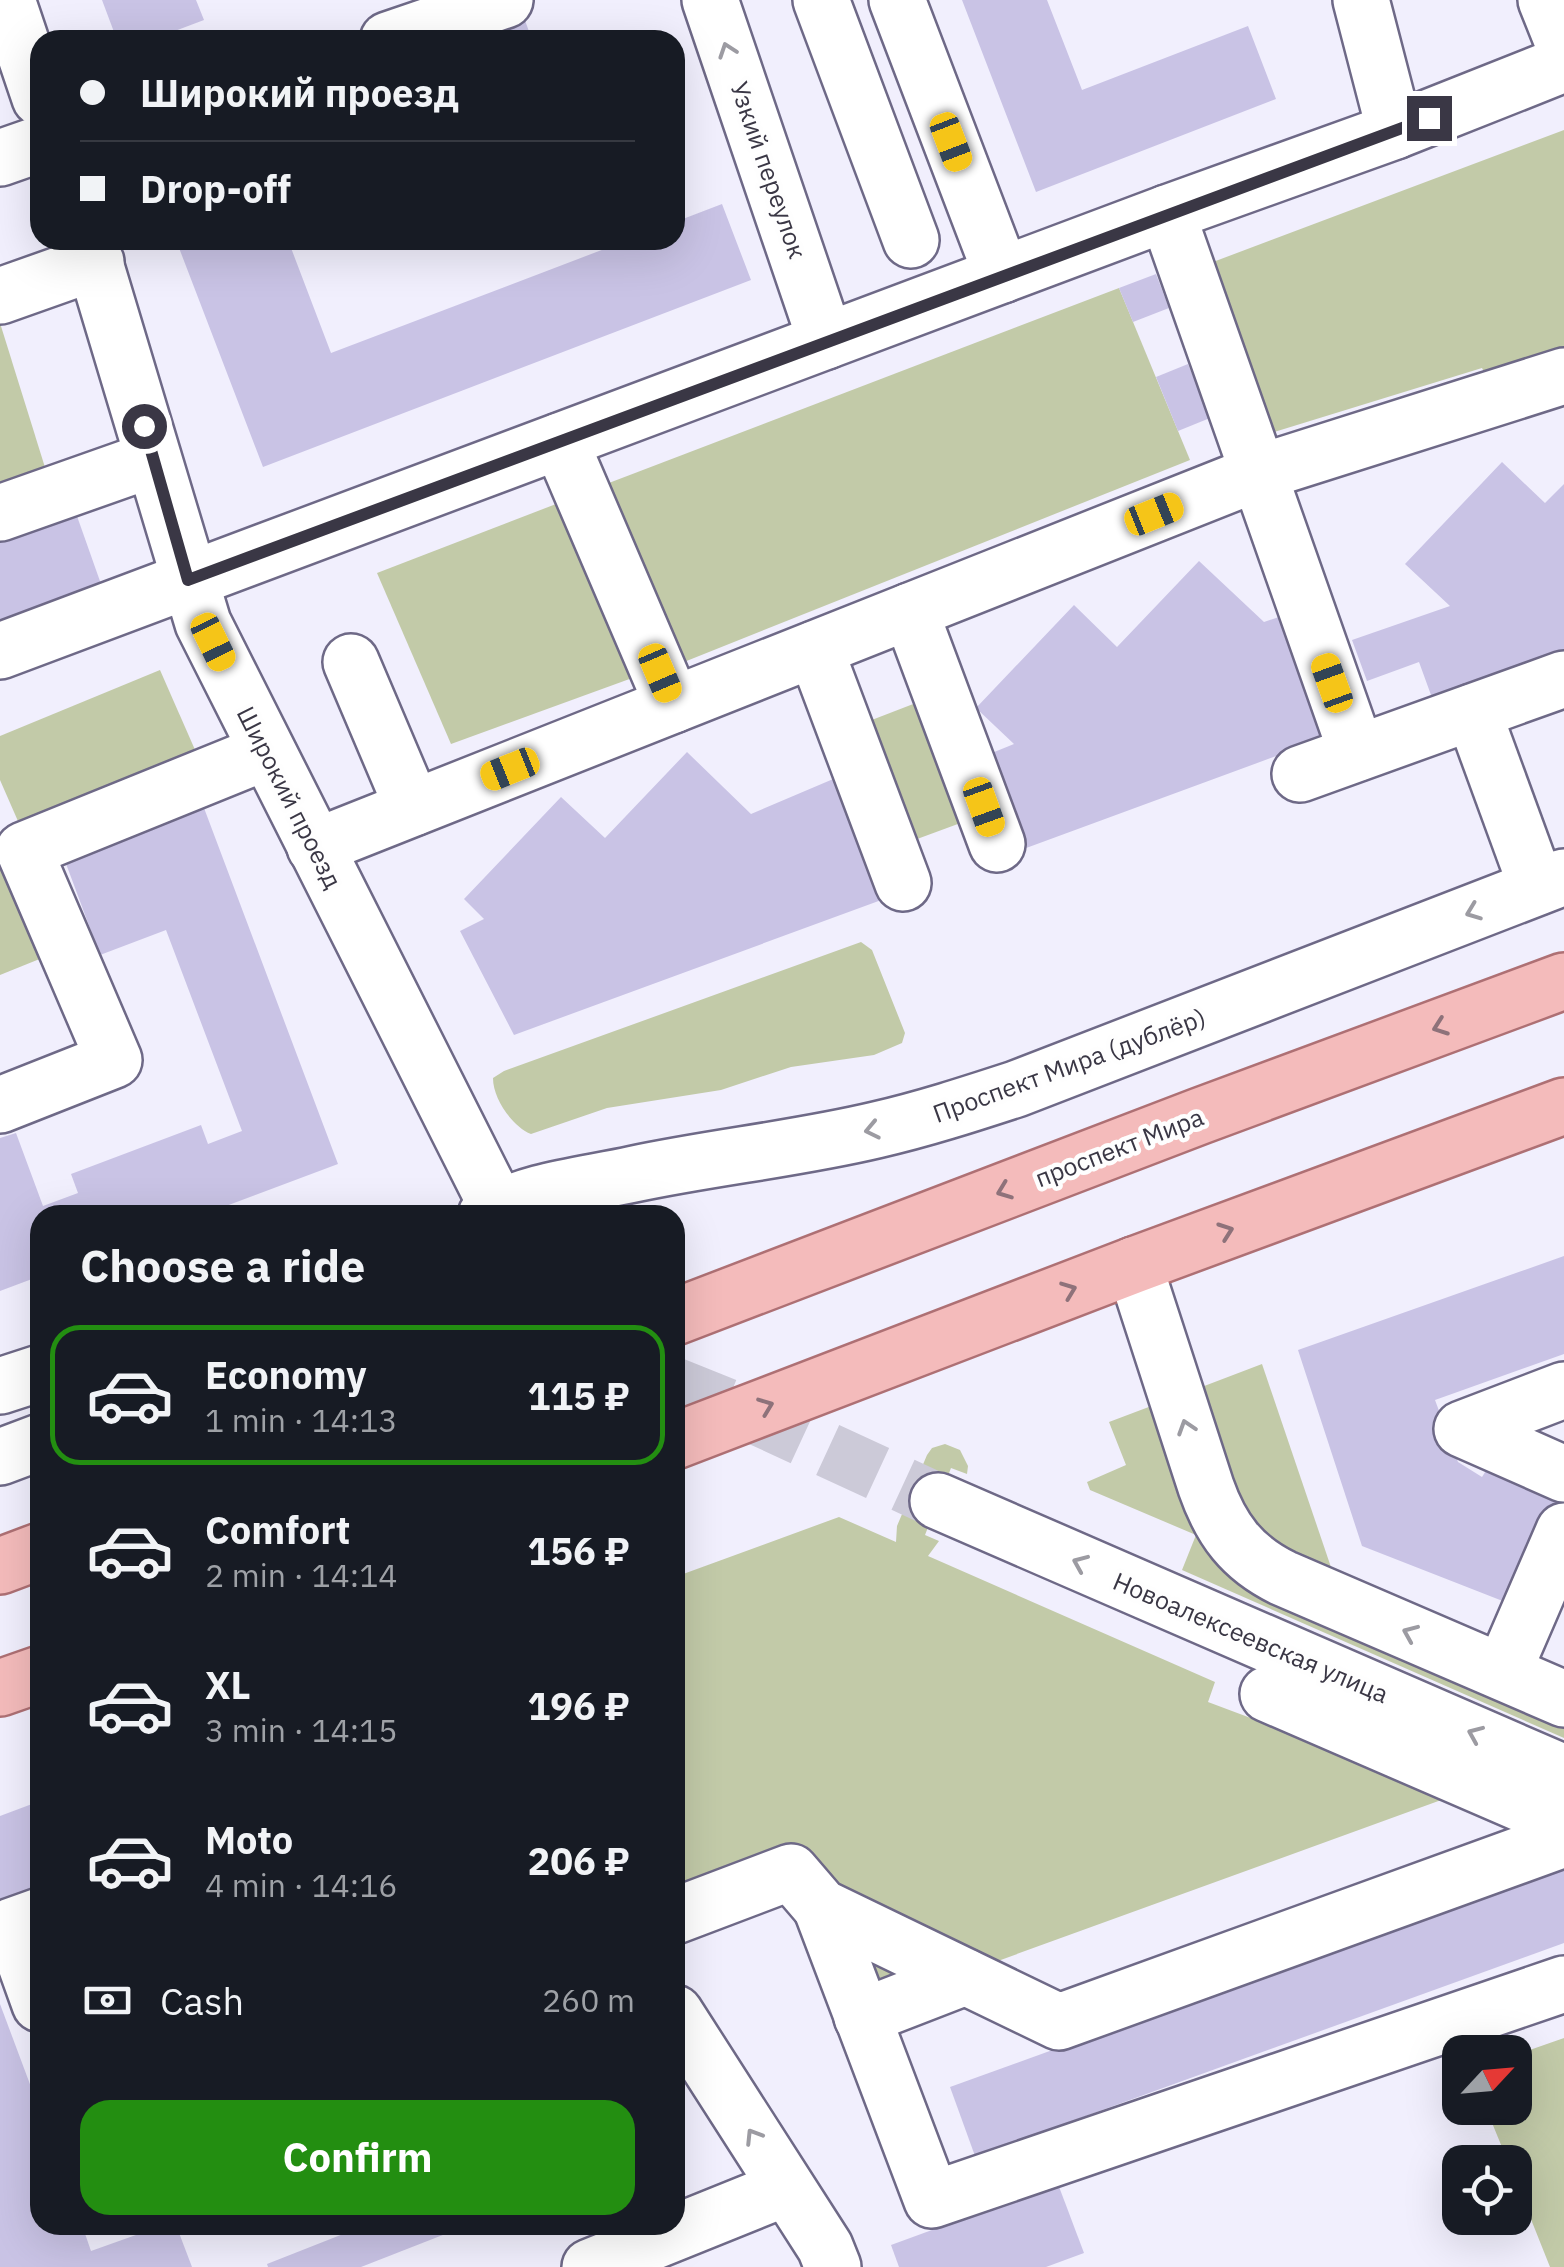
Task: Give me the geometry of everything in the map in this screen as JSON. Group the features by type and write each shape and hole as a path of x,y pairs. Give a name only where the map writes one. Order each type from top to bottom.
{"main road":[{"name":"проспект Мира","path":"685,1313 1564,981"},
{"path":"685,1437 1134,1265 1560,1119"},
{"path":"0,1566 30,1555"},
{"path":"0,1688 30,1678"}],"street":[{"path":"7,0 30,68"},
{"path":"417,30 504,0"},
{"name":"Узкий переулок","path":"710,0 826,341"},
{"path":"821,0 911,240"},
{"path":"897,0 1002,275"},
{"path":"1361,0 1395,131"},
{"path":"1546,0 1564,45"},
{"path":"0,651 1395,131 1564,64"},
{"path":"0,158 30,148"},
{"path":"1167,213 1357,753"},
{"path":"0,296 92,251"},
{"name":"Широкий проезд","path":"92,251 203,623 489,1205"},
{"path":"315,847 1258,473 1564,376"},
{"path":"560,441 673,705"},
{"path":"0,513 153,460"},
{"path":"910,611 997,844"},
{"path":"816,648 903,883"},
{"path":"350,662 413,808"},
{"path":"1300,774 1564,679"},
{"path":"1473,712 1551,882"},
{"path":"0,1105 114,1060 24,850 266,752"},
{"name":"Проспект Мира (дублёр)","path":"512,1205 549,1192 681,1164 874,1131 947,1112 1035,1082 1551,882"},
{"path":"1134,1265 1206,1488 1230,1538 1252,1560 1283,1578 1564,1699"},
{"path":"0,1386 30,1376"},
{"path":"1564,1390 1462,1429 1564,1474"},
{"path":"0,1458 30,1446"},
{"name":"Новоалексеевская улица","path":"938,1502 1564,1772"},
{"path":"1502,1672 1564,1532"},
{"path":"1268,1694 1564,1822"},
{"path":"820,1907 1059,2022 1564,1839"},
{"path":"685,1912 791,1872 820,1907 932,2200 1564,1984"},
{"path":"23,1985 12,1926 30,1920"},
{"path":"862,2018 965,1976"},
{"path":"685,2028 825,2246 833,2267"},
{"path":"685,2229 786,2188"},
{"path":"590,2267 669,2235"}],"green space":[{"path":"1564,130 1564,366 1492,388 1482,368 1271,433 1205,265"},
{"path":"1119,288 1190,460 679,664 601,486"},
{"path":"0,323 48,477 0,494"},
{"path":"569,499 646,673 451,744 377,573"},
{"path":"160,670 199,759 21,828 0,780 0,736"},
{"path":"921,701 966,821 909,842 864,723"},
{"path":"0,857 47,956 0,975"},
{"path":"861,942 872,950 905,1033 902,1043 874,1055 791,1067 721,1090 607,1108 531,1134 511,1118 496,1094 493,1078 504,1071"},
{"path":"1262,1364 1335,1579 1247,1525 1199,1388"},
{"path":"1154,1405 1179,1484 1564,1723 1564,1738 1182,1570 1196,1535 1090,1490 1087,1482 1126,1465 1109,1422"},
{"path":"945,1444 960,1450 968,1466 967,1474 951,1468 925,1535 939,1541 928,1556 1215,1682 1208,1702 1455,1795 871,2007 814,1853 685,1898 685,1573 839,1517 896,1542 897,1526 932,1448"},
{"path":"1564,2038 1564,2267 1550,2267 1532,2222 1532,2145 1501,2145 1493,2125 1532,2125 1532,2049"}],"building":[{"path":"102,0 196,0 204,20 178,30 113,30"},
{"path":"962,0 1047,0 1082,90 1248,26 1276,99 1036,192"},
{"path":"521,9 528,30 461,30"},
{"path":"722,204 751,280 263,467 180,250 292,250 331,353 602,250 685,250 685,218"},
{"path":"1156,274 1169,308 1133,322 1119,288"},
{"path":"1188,364 1210,418 1178,431 1156,377"},
{"path":"1502,462 1545,503 1564,484 1564,661 1435,706 1419,662 1367,681 1352,640 1450,606 1405,564"},
{"path":"72,502 101,584 0,620 0,527"},
{"path":"1199,561 1264,622 1282,616 1328,737 1015,852 982,757 1014,744 976,708 1074,605 1117,647"},
{"path":"687,752 751,814 845,774 895,895 514,1035 460,931 484,919 464,899 561,797 605,838"},
{"path":"204,808 338,1164 229,1205 46,1205 78,1193 71,1174 201,1125 208,1144 242,1131 166,930 100,955 65,861"},
{"path":"16,1133 43,1205 30,1205 30,1280 0,1291 0,1138"},
{"path":"1564,1256 1564,1354 1435,1400 1458,1462 1482,1477 1494,1458 1564,1487 1564,1503 1518,1607 1362,1546 1298,1350"},
{"path":"30,1805 30,1892 0,1903 0,1816"},
{"path":"1564,1865 1564,1943 975,2156 950,2087"},
{"path":"0,2004 30,2084 30,2235 85,2235 91,2251 136,2235 180,2235 192,2267 0,2267"},
{"path":"1058,2184 1084,2253 1046,2267 899,2267 891,2245"},
{"path":"341,2235 443,2235 361,2267 267,2264"}],"tunnel":[{"path":"685,1389 765,1421 938,1501"}],"route":[{"path":"144,426 188,580 1429,118"}]}
